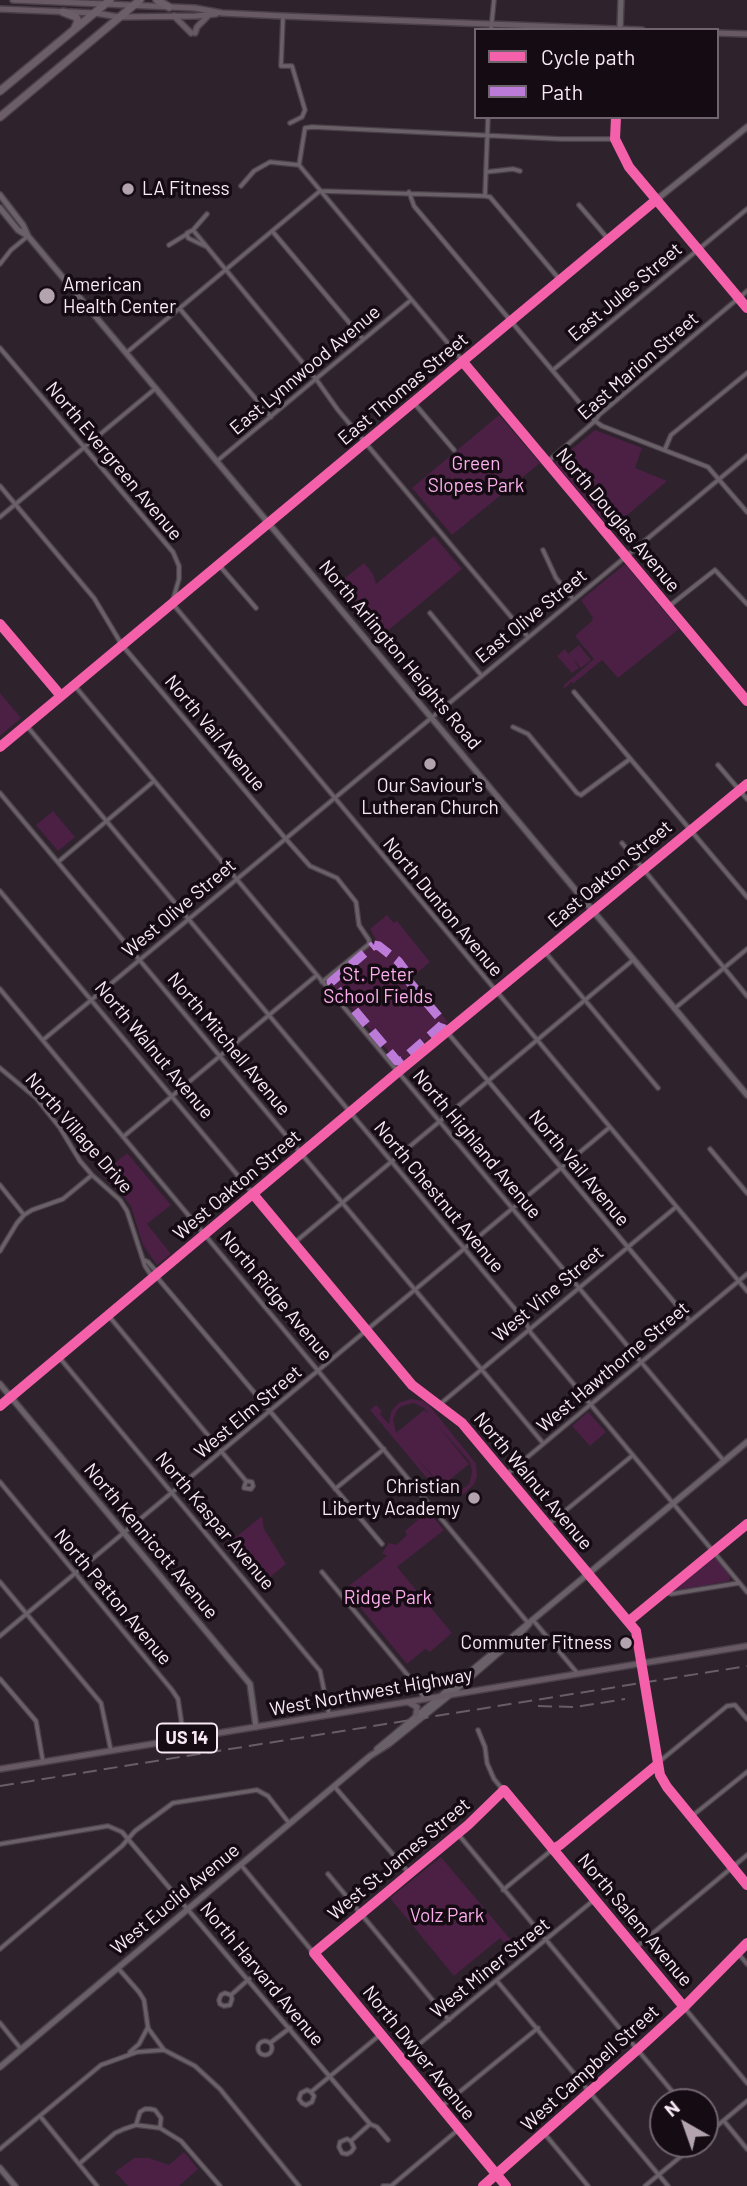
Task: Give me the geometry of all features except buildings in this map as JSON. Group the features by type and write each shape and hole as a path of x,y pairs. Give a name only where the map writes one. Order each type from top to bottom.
{"highway":[{"path":"157,0 169,7"},
{"path":"0,91 108,2"},
{"path":"0,117 137,2"},
{"path":"63,12 77,18 78,24 73,31"}],"main road":[{"path":"13,0 137,2 222,13"},
{"path":"0,9 95,13 119,17 222,13 556,28"},
{"path":"174,16 193,33 210,14"},
{"path":"719,33 747,34"},
{"name":"West Northwest Highway","path":"0,1769 747,1646"},
{"path":"405,1701 417,1707 416,1715"}],"street":[{"path":"491,27 494,0"},
{"path":"620,28 621,0"},
{"path":"283,16 281,66 292,66 305,110 302,117 290,123"},
{"path":"485,196 488,119"},
{"path":"616,119 615,139 629,167 747,307"},
{"name":"East Thomas Street","path":"0,747 747,127"},
{"path":"241,186 254,171 271,162 299,165 305,128 615,139"},
{"name":"North Douglas Avenue","path":"299,165 747,701"},
{"path":"486,172 513,169 520,171"},
{"path":"126,353 320,191 409,192 490,197 561,280"},
{"path":"409,192 414,206 595,421 708,467 747,512"},
{"name":"North Arlington Heights Road","path":"0,195 28,236 747,1095"},
{"path":"579,205 608,240"},
{"name":"North Arlington Heights Road","path":"0,208 18,230 28,236"},
{"name":"East Jules Street","path":"553,370 747,209"},
{"path":"169,245 193,230 207,214"},
{"path":"193,230 316,379 333,404 528,637"},
{"path":"273,232 363,339"},
{"path":"187,234 188,239 205,246"},
{"path":"0,264 11,250 28,236"},
{"name":"East Marion Street","path":"547,462 747,291"},
{"name":"East Lynnwood Avenue","path":"217,461 411,300"},
{"path":"180,309 271,416"},
{"name":"North Evergreen Avenue","path":"0,348 173,552 179,566 179,579 172,603"},
{"path":"665,449 671,436 747,373"},
{"path":"0,517 156,388"},
{"path":"414,403 454,450"},
{"name":"East Olive Street","path":"333,797 747,456"},
{"name":"North Vail Avenue","path":"0,486 94,598 122,645 285,838 310,866 341,881 356,902 359,925 369,944 323,982"},
{"path":"543,550 556,578 573,599"},
{"path":"219,565 256,608"},
{"path":"668,607 715,570 747,604"},
{"name":"North Dunton Avenue","path":"172,603 747,1291"},
{"path":"429,612 481,676"},
{"path":"0,624 61,696"},
{"name":"North Highland Avenue","path":"74,685 724,1461"},
{"path":"574,692 747,897"},
{"name":"North Chestnut Avenue","path":"26,725 525,1321 590,1404 747,1592"},
{"path":"513,727 528,734 581,795 631,759"},
{"path":"719,765 747,799"},
{"path":"58,862 154,781"},
{"name":"East Oakton Street","path":"496,992 747,784"},
{"name":"North Mitchell Avenue","path":"0,793 543,1443"},
{"name":"West Olive Street","path":"43,1040 333,797"},
{"path":"622,843 747,996"},
{"name":"North Walnut Avenue","path":"0,891 412,1385 462,1423 629,1621 638,1634 658,1764"},
{"path":"674,1009 747,949"},
{"path":"545,951 657,1088"},
{"path":"294,1243 633,960"},
{"path":"123,1137 317,975"},
{"name":"North Ridge Avenue","path":"0,989 318,1371 578,1674"},
{"name":"West Oakton Street","path":"0,1406 496,992"},
{"name":"North Vail Avenue","path":"447,1032 690,1321"},
{"name":"North Village Drive","path":"0,1068 36,1098 92,1175 117,1196 124,1205 144,1260 156,1271 156,1276 382,1544"},
{"name":"West Elm Street","path":"0,1636 610,1127"},
{"path":"710,1149 747,1193"},
{"path":"0,1251 24,1215 63,1199 92,1175"},
{"path":"0,1185 24,1215"},
{"name":"West Vine Street","path":"439,1405 676,1207"},
{"name":"West Hawthorne Street","path":"506,1475 747,1274"},
{"path":"108,1315 246,1481"},
{"name":"North Kaspar Avenue","path":"59,1357 174,1492 320,1671 330,1714"},
{"name":"North Kennicott Avenue","path":"0,1384 250,1684 256,1727"},
{"name":"West Euclid Avenue","path":"370,1756 451,1694 531,1622 747,1442"},
{"path":"335,1489 384,1449"},
{"path":"548,1525 632,1455"},
{"name":"North Patton Avenue","path":"0,1482 172,1690 178,1699 184,1739"},
{"path":"629,1621 747,1524"},
{"path":"322,1572 420,1690 423,1698"},
{"path":"0,1582 101,1703 111,1751"},
{"path":"664,1592 671,1594 739,1583"},
{"name":"West Euclid Avenue","path":"0,2067 416,1715 531,1622"},
{"path":"0,1679 36,1721 43,1762"},
{"path":"503,1890 727,1706 734,1704 747,1719"},
{"name":"North Salem Avenue","path":"478,1730 485,1747 490,1774 747,2083"},
{"path":"658,1764 663,1781 747,1885"},
{"path":"692,1816 747,1772"},
{"path":"334,1786 409,1874"},
{"path":"0,1949 162,1809 173,1803 253,1790 268,1797 290,1824"},
{"name":"West St James Street","path":"314,1953 458,1834 494,1803 504,1790"},
{"name":"North Harvard Avenue","path":"0,1844 108,1826 115,1828 128,1839 249,1979 370,2124 377,2127 388,2140"},
{"path":"458,1834 669,2088"},
{"path":"635,1948 747,1855"},
{"name":"North Dwyer Avenue","path":"241,1865 506,2186"},
{"path":"328,1874 449,2020"},
{"name":"West Miner Street","path":"401,2059 595,1899"},
{"name":"West Campbell Street","path":"483,2186 638,2050 747,1943"},
{"path":"737,1952 747,1964"},
{"path":"118,1968 144,2000 148,2027 164,2050 195,2066 220,2089 299,2186"},
{"path":"231,1995 249,1979"},
{"path":"497,1981 668,2186"},
{"path":"0,2023 21,2049"},
{"path":"126,2055 138,2044 148,2027"},
{"path":"270,2043 290,2028"},
{"path":"441,2107 538,2028"},
{"path":"312,2092 381,2034"},
{"path":"0,2149 101,2065 136,2052 164,2050"},
{"path":"307,2090 312,2092 312,2102 308,2105 302,2103 299,2099 301,2093 307,2090"},
{"path":"719,2125 747,2101"},
{"path":"136,2125 140,2112 150,2109 155,2110 161,2118 160,2128"},
{"path":"40,2116 97,2186"},
{"path":"724,2121 747,2149"},
{"path":"351,2141 370,2124"},
{"path":"79,2164 115,2133 136,2125 160,2128 181,2141 220,2186"},
{"path":"383,2186 391,2186 459,2129"},
{"path":"544,2133 588,2186"},
{"path":"347,2139 351,2141 353,2150 349,2154 342,2153 339,2149 340,2142 347,2139"},
{"path":"645,2186 679,2158"},
{"path":"0,2168 15,2186"}],"green space":[{"name":"Green Slopes Park","path":"499,415 540,463 452,535 412,488"},
{"path":"595,430 642,448 635,468 667,481 611,529 555,463"},
{"path":"434,536 462,569 379,638 340,587 341,581 364,563 373,574 376,584"},
{"path":"625,564 679,629 618,678 602,660 565,688 563,686 594,659 575,636 593,618 581,600"},
{"path":"579,645 591,660 581,668 572,658 579,668 572,673 557,656 565,649 568,654"},
{"path":"0,693 21,718 0,736"},
{"path":"53,811 75,837 58,851 36,825"},
{"name":"St. Peter School Fields","path":"387,915 394,923 397,921 430,962 411,978 448,1022 399,1064 329,981 376,940 370,929"},
{"path":"127,1153 171,1205 147,1224 171,1254 157,1265 143,1245 131,1206 101,1174"},
{"path":"411,1399 429,1405 476,1464 477,1477 464,1494 449,1495 436,1489 370,1410 376,1405 389,1424 391,1412 399,1403","holes":["414,1403 424,1408 429,1414 424,1410 396,1433 393,1420 397,1410","439,1427 470,1462 472,1472 469,1484 460,1491 442,1488 416,1457 442,1486 469,1464"]},
{"path":"588,1412 606,1432 590,1446 572,1426"},
{"name":"Ridge Park","path":"428,1511 444,1530 397,1567 452,1633 430,1652 425,1649 407,1664 345,1589 387,1556 382,1553 389,1543 396,1545 407,1535 405,1531"},
{"path":"262,1516 264,1529 286,1564 259,1586 226,1545"},
{"path":"714,1557 730,1576 729,1581 675,1591 673,1589"},
{"name":"Volz Park","path":"441,1857 521,1952 516,1956 500,1938 454,1976 390,1898"},
{"path":"184,2152 198,2169 179,2186 128,2186 115,2172 134,2158 149,2158 169,2165"}],"railway":[{"path":"0,1786 747,1666"},
{"path":"538,1706 575,1707 625,1699"}],"marked path":[{"path":"374,945 398,961 407,973 407,979 443,1022 401,1061 397,1061 331,982 374,945"}],"cycle path":[{"path":"616,119 615,139 629,167 747,308"},
{"path":"0,747 656,200"},
{"path":"463,362 747,701"},
{"path":"0,624 61,696"},
{"path":"0,1406 747,784"},
{"path":"253,1194 412,1385 462,1423 636,1631 660,1775 747,1885"},
{"path":"629,1621 747,1524"},
{"path":"553,1849 658,1764"},
{"path":"506,2186 314,1953 468,1825 504,1790 684,2007"},
{"path":"483,2186 684,2007 747,1943"}],"place":[{"name":"LA Fitness","path":"128,189"},
{"name":"American Health Center","path":"47,296"},
{"name":"Our Saviour's Lutheran Church","path":"430,764"},
{"name":"Christian Liberty Academy","path":"474,1498"},
{"name":"Commuter Fitness","path":"626,1643"}]}
